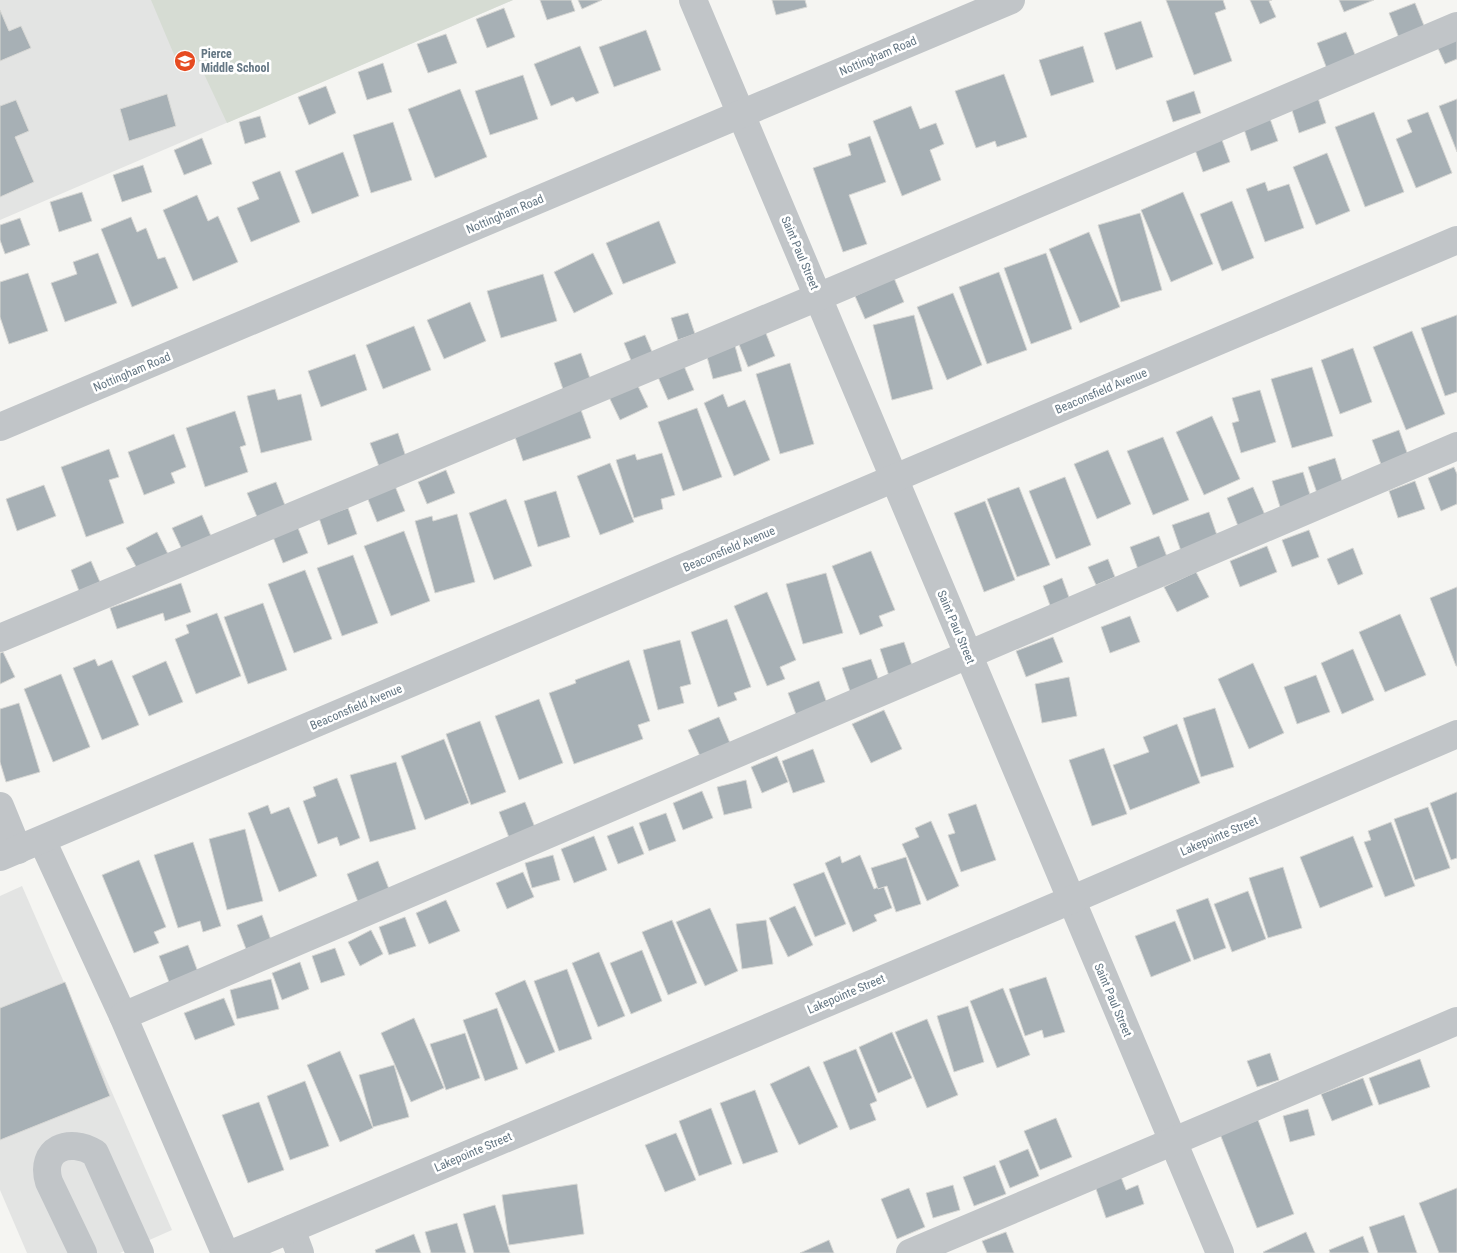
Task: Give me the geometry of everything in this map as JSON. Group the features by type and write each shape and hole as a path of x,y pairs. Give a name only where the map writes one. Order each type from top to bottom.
{"street":[{"name":"Saint Paul Street","path":"693,0 1220,1253"},
{"name":"Nottingham Road","path":"0,428 1010,0"},
{"path":"0,638 818,297 1457,26"},
{"name":"Beaconsfield Avenue","path":"20,849 1457,240"},
{"path":"123,1016 1457,446"},
{"name":"Lakepointe Street","path":"234,1253 295,1241 1070,900 1457,734"},
{"path":"0,806 20,849 123,1016 225,1253"},
{"path":"910,1253 1457,1020"},
{"path":"83,1253 49,1182 46,1171 51,1154 70,1146 86,1147 95,1153 140,1253"}],"shaded area":[{"name":"Pierce Middle School","path":"0,0 513,0 0,220"},
{"path":"151,0 513,0 227,123 197,59 178,64"},
{"path":"22,886 172,1230 120,1253 27,1253 0,1190 0,896"}],"building":[{"path":"540,0 571,0 575,11 547,20"},
{"path":"578,0 602,0 582,9"},
{"path":"772,0 805,0 807,7 776,15"},
{"path":"1166,0 1223,0 1226,9 1215,13 1232,61 1194,75"},
{"path":"1250,0 1272,0 1269,1 1276,17 1260,24"},
{"path":"1339,0 1374,0 1344,12"},
{"path":"1415,3 1425,28 1399,38 1389,13"},
{"path":"504,8 515,37 487,48 476,19"},
{"path":"0,10 9,31 21,26 31,48 0,61"},
{"path":"1141,21 1153,57 1116,70 1104,33"},
{"path":"646,30 661,70 614,87 599,47"},
{"path":"1346,32 1356,57 1327,69 1317,43"},
{"path":"446,34 457,63 428,73 417,44"},
{"path":"1457,38 1457,59 1445,64 1437,46"},
{"path":"580,46 599,93 576,102 573,97 551,106 534,64"},
{"path":"1083,46 1094,82 1051,96 1039,60"},
{"path":"383,63 392,92 367,100 358,72"},
{"path":"1004,74 1027,137 997,147 995,141 976,148 955,91"},
{"path":"523,75 538,119 490,135 475,91"},
{"path":"326,86 336,113 309,125 298,97"},
{"path":"460,89 487,157 435,178 408,109"},
{"path":"1194,91 1201,113 1173,122 1166,101"},
{"path":"167,94 176,126 129,141 120,109"},
{"path":"1318,98 1326,123 1299,133 1291,107"},
{"path":"1457,99 1457,152 1439,106"},
{"path":"16,100 29,131 15,137 34,182 0,197 0,106"},
{"path":"911,106 920,129 936,123 944,144 930,150 941,180 902,196 873,121"},
{"path":"1374,112 1404,192 1365,207 1335,127"},
{"path":"1428,112 1452,173 1416,188 1396,139 1412,132 1407,120"},
{"path":"260,116 266,137 245,144 239,122"},
{"path":"1269,116 1278,141 1251,151 1243,126"},
{"path":"393,122 412,180 371,193 353,135"},
{"path":"870,136 886,182 849,195 867,244 843,252 813,168 851,155 848,144"},
{"path":"202,138 212,164 184,175 174,150"},
{"path":"1222,140 1230,162 1203,172 1195,150"},
{"path":"343,152 359,196 312,214 295,171"},
{"path":"1327,153 1350,211 1316,225 1293,167"},
{"path":"143,165 152,192 122,202 113,175"},
{"path":"280,171 300,222 251,242 237,208 259,199 252,182"},
{"path":"1265,182 1268,191 1289,184 1304,228 1265,242 1246,189"},
{"path":"82,192 92,221 59,232 50,202"},
{"path":"1183,192 1213,264 1171,282 1141,210"},
{"path":"197,195 208,221 218,216 238,262 193,281 163,210"},
{"path":"1232,201 1254,258 1222,271 1200,214"},
{"path":"1140,213 1162,290 1121,302 1098,225"},
{"path":"131,217 137,232 146,228 158,259 165,257 178,288 132,307 101,229"},
{"path":"20,218 30,245 5,254 0,240 0,225"},
{"path":"659,221 676,263 623,284 606,243"},
{"path":"1089,232 1120,307 1080,323 1049,249"},
{"path":"98,253 117,303 65,322 51,283 77,274 73,262"},
{"path":"593,253 613,294 574,313 554,272"},
{"path":"1046,253 1072,329 1031,344 1004,268"},
{"path":"999,272 1027,350 987,364 959,287"},
{"path":"28,273 48,331 9,344 0,317 0,282"},
{"path":"543,274 557,321 501,338 487,291"},
{"path":"894,278 904,302 865,319 855,296"},
{"path":"953,293 982,365 947,380 917,307"},
{"path":"470,302 486,341 444,359 427,320"},
{"path":"688,313 695,334 678,340 671,318"},
{"path":"914,315 933,389 892,400 873,325"},
{"path":"1457,315 1457,392 1445,396 1421,328"},
{"path":"414,326 431,370 383,389 366,345"},
{"path":"765,331 775,356 748,367 738,342"},
{"path":"1412,331 1445,414 1406,430 1373,347"},
{"path":"645,335 655,359 634,368 624,343"},
{"path":"735,346 742,371 713,379 706,353"},
{"path":"1353,348 1372,402 1340,414 1321,360"},
{"path":"581,353 591,381 564,392 554,363"},
{"path":"355,354 367,390 321,407 308,371"},
{"path":"790,363 814,444 780,454 756,374"},
{"path":"684,366 694,390 668,400 658,377"},
{"path":"1312,367 1333,436 1292,448 1271,379"},
{"path":"636,382 648,407 620,420 608,395"},
{"path":"275,389 278,400 301,394 312,440 261,453 247,396"},
{"path":"1260,390 1276,442 1241,453 1232,423 1239,421 1232,398"},
{"path":"723,394 728,407 745,400 770,460 734,476 704,403"},
{"path":"697,408 722,477 683,491 658,422"},
{"path":"581,410 591,438 523,461 514,434"},
{"path":"235,411 246,445 240,447 248,472 205,487 186,428"},
{"path":"1212,416 1240,479 1204,495 1176,432"},
{"path":"1399,430 1409,458 1382,467 1372,440"},
{"path":"398,433 407,460 380,469 370,443"},
{"path":"174,434 186,467 171,473 175,483 144,495 128,452"},
{"path":"1163,437 1189,500 1153,515 1127,451"},
{"path":"109,449 119,477 109,480 124,523 86,537 61,467"},
{"path":"1108,450 1131,504 1097,519 1074,464"},
{"path":"662,453 675,495 661,499 663,509 634,518 616,460 635,454 637,460"},
{"path":"1335,458 1344,487 1318,496 1308,467"},
{"path":"610,463 634,522 600,535 577,476"},
{"path":"1454,467 1457,474 1457,504 1441,511 1428,478"},
{"path":"446,470 455,493 427,504 418,482"},
{"path":"1303,472 1312,501 1281,510 1272,481"},
{"path":"1065,477 1091,545 1056,559 1029,491"},
{"path":"1415,481 1425,509 1398,518 1389,491"},
{"path":"276,482 288,513 260,524 247,493"},
{"path":"44,485 56,516 17,531 6,499"},
{"path":"395,486 405,511 377,522 367,497"},
{"path":"1019,487 1050,565 1017,577 987,499"},
{"path":"1253,487 1265,515 1238,526 1227,498"},
{"path":"556,491 570,537 538,547 524,501"},
{"path":"506,499 532,566 494,580 469,513"},
{"path":"985,501 1015,580 984,592 954,513"},
{"path":"348,508 357,534 328,545 319,518"},
{"path":"1209,512 1219,541 1182,554 1172,525"},
{"path":"457,514 475,582 435,593 415,521 432,516 433,521"},
{"path":"202,515 214,543 185,556 172,528"},
{"path":"298,528 308,553 283,563 273,537"},
{"path":"1309,530 1319,557 1292,567 1282,540"},
{"path":"404,531 430,601 391,616 364,546"},
{"path":"157,532 169,556 139,572 126,548"},
{"path":"1159,536 1169,562 1139,572 1130,547"},
{"path":"1267,546 1277,572 1240,587 1230,561"},
{"path":"1353,548 1363,574 1338,585 1327,559"},
{"path":"871,551 895,610 879,616 883,626 860,635 832,566"},
{"path":"353,555 378,623 342,636 317,568"},
{"path":"1108,559 1115,577 1096,585 1088,567"},
{"path":"91,561 100,582 79,591 71,570"},
{"path":"305,570 332,639 294,653 268,584"},
{"path":"1196,572 1209,597 1177,612 1164,587"},
{"path":"826,573 843,633 803,644 786,584"},
{"path":"1062,578 1070,600 1051,608 1043,586"},
{"path":"181,583 191,612 165,621 163,613 117,629 110,608"},
{"path":"1457,587 1457,666 1456,666 1430,598"},
{"path":"767,592 796,660 780,667 785,679 767,686 734,606"},
{"path":"263,603 287,670 248,684 224,617"},
{"path":"217,613 241,676 196,694 175,639 189,633 186,625"},
{"path":"1400,614 1426,675 1385,692 1359,632"},
{"path":"1130,616 1140,642 1110,653 1101,627"},
{"path":"727,619 751,687 734,693 737,700 718,707 691,632"},
{"path":"1053,637 1063,662 1026,677 1016,651"},
{"path":"680,640 691,684 680,687 684,703 658,710 643,650"},
{"path":"904,642 914,671 890,679 880,649"},
{"path":"1353,649 1374,700 1342,714 1321,663"},
{"path":"3,652 15,677 0,684 0,653"},
{"path":"95,659 98,666 112,660 139,725 102,740 73,668"},
{"path":"871,659 880,684 851,694 842,668"},
{"path":"629,660 650,721 638,725 643,739 574,764 549,693 576,683 575,680"},
{"path":"166,661 183,702 149,716 132,676"},
{"path":"1253,663 1284,733 1249,749 1218,679"},
{"path":"61,674 90,747 53,762 24,689"},
{"path":"1316,675 1330,712 1297,724 1284,687"},
{"path":"1069,677 1077,716 1042,723 1035,684"},
{"path":"819,681 828,706 797,717 788,693"},
{"path":"539,699 563,763 519,780 495,716"},
{"path":"19,703 40,772 6,782 0,762 0,709"},
{"path":"1215,708 1234,767 1201,777 1183,718"},
{"path":"884,710 902,749 871,763 852,724"},
{"path":"719,717 730,743 700,756 688,730"},
{"path":"480,721 506,792 471,805 446,734"},
{"path":"1177,724 1200,783 1130,810 1113,765 1149,752 1143,737"},
{"path":"444,739 469,803 425,820 401,756"},
{"path":"1104,748 1127,814 1092,826 1069,760"},
{"path":"813,749 825,782 793,793 782,761"},
{"path":"777,756 788,782 762,793 751,767"},
{"path":"396,762 416,829 370,842 350,775"},
{"path":"337,778 360,838 340,846 337,837 318,844 303,801 316,796 313,787"},
{"path":"746,780 752,808 724,815 717,787"},
{"path":"702,791 713,818 683,830 673,803"},
{"path":"1457,792 1457,858 1451,860 1430,803"},
{"path":"525,802 536,830 510,840 499,812"},
{"path":"976,804 996,860 961,872 948,835 955,833 948,814"},
{"path":"268,805 271,814 289,807 317,876 279,892 248,813"},
{"path":"1428,807 1450,868 1415,880 1394,819"},
{"path":"666,813 676,841 649,851 639,823"},
{"path":"931,821 959,886 927,901 902,844 919,837 915,828"},
{"path":"1391,822 1415,886 1385,897 1364,842 1371,840 1368,831"},
{"path":"633,826 644,854 618,864 607,836"},
{"path":"245,829 263,901 227,910 209,839"},
{"path":"594,836 607,870 574,883 561,849"},
{"path":"1353,836 1373,887 1320,908 1300,857"},
{"path":"193,842 221,926 203,932 200,921 178,928 154,855"},
{"path":"553,855 560,880 532,888 525,863"},
{"path":"860,855 874,889 883,885 892,908 874,915 877,921 853,932 825,863 840,856 842,863"},
{"path":"906,857 921,904 896,912 887,886 878,889 871,868"},
{"path":"139,860 166,927 154,932 159,943 134,953 102,875"},
{"path":"378,861 389,889 358,902 347,874"},
{"path":"1283,867 1302,928 1268,938 1249,878"},
{"path":"523,872 534,897 507,909 496,883"},
{"path":"824,872 846,924 815,937 793,884"},
{"path":"1248,891 1266,939 1232,952 1214,904"},
{"path":"1208,898 1226,948 1194,960 1176,910"},
{"path":"446,900 460,931 429,944 416,913"},
{"path":"795,906 813,945 788,957 769,918"},
{"path":"710,908 738,971 705,986 676,922"},
{"path":"262,915 271,940 246,949 237,925"},
{"path":"405,917 416,946 389,955 379,927"},
{"path":"672,920 697,983 668,995 642,932"},
{"path":"766,920 773,964 742,969 736,924"},
{"path":"1175,921 1191,961 1151,977 1135,936"},
{"path":"371,930 383,954 360,966 348,942"},
{"path":"188,945 198,972 169,982 159,956"},
{"path":"335,948 345,975 321,983 312,956"},
{"path":"642,950 662,1001 631,1014 610,963"},
{"path":"599,952 625,1016 598,1027 572,963"},
{"path":"300,962 309,989 282,1000 272,973"},
{"path":"567,969 592,1039 559,1051 534,981"},
{"path":"1046,977 1065,1032 1044,1038 1042,1030 1025,1036 1009,989"},
{"path":"271,979 279,1009 237,1019 230,990"},
{"path":"525,980 555,1052 526,1064 495,993"},
{"path":"65,982 110,1096 0,1140 0,1008"},
{"path":"1003,988 1030,1055 997,1068 970,1001"},
{"path":"224,998 235,1025 195,1040 184,1013"},
{"path":"968,1006 984,1062 954,1072 937,1016"},
{"path":"497,1008 518,1069 485,1081 463,1020"},
{"path":"414,1018 444,1088 411,1102 381,1033"},
{"path":"927,1019 958,1095 927,1108 895,1032"},
{"path":"892,1032 912,1078 878,1093 859,1047"},
{"path":"465,1033 480,1078 446,1090 430,1044"},
{"path":"856,1049 877,1101 870,1104 876,1120 850,1130 823,1062"},
{"path":"340,1051 373,1128 340,1142 307,1065"},
{"path":"1270,1053 1279,1080 1257,1087 1247,1061"},
{"path":"1420,1059 1430,1087 1379,1105 1369,1078"},
{"path":"394,1065 409,1117 373,1127 359,1075"},
{"path":"809,1066 838,1127 799,1145 770,1084"},
{"path":"1363,1078 1373,1105 1332,1121 1321,1094"},
{"path":"305,1081 329,1146 290,1160 267,1096"},
{"path":"755,1090 778,1152 743,1164 720,1103"},
{"path":"259,1102 284,1170 248,1183 222,1115"},
{"path":"711,1108 732,1164 699,1176 679,1121"},
{"path":"1308,1109 1315,1135 1290,1142 1283,1116"},
{"path":"1056,1118 1072,1157 1040,1170 1024,1131"},
{"path":"1258,1120 1294,1214 1257,1228 1220,1134"},
{"path":"676,1133 696,1180 665,1192 645,1145"},
{"path":"1028,1149 1039,1176 1010,1188 999,1161"},
{"path":"995,1165 1006,1194 974,1206 963,1177"},
{"path":"1121,1177 1126,1190 1138,1185 1144,1204 1106,1218 1095,1186"},
{"path":"577,1184 584,1234 509,1245 502,1195"},
{"path":"953,1185 960,1210 933,1218 926,1193"},
{"path":"909,1188 925,1227 897,1239 881,1199"},
{"path":"1457,1188 1457,1253 1439,1253 1419,1203"},
{"path":"495,1205 510,1253 474,1253 463,1214"},
{"path":"1404,1215 1417,1253 1378,1253 1369,1227"},
{"path":"457,1223 466,1253 431,1253 425,1232"},
{"path":"1006,1232 1014,1253 987,1253 982,1241"},
{"path":"1306,1232 1315,1253 1263,1252"},
{"path":"414,1234 421,1253 376,1253 375,1250"},
{"path":"1363,1236 1369,1253 1330,1253 1329,1250"},
{"path":"829,1240 834,1253 800,1253"}],"place":[{"name":"Pierce Middle School","path":"185,61"}]}
